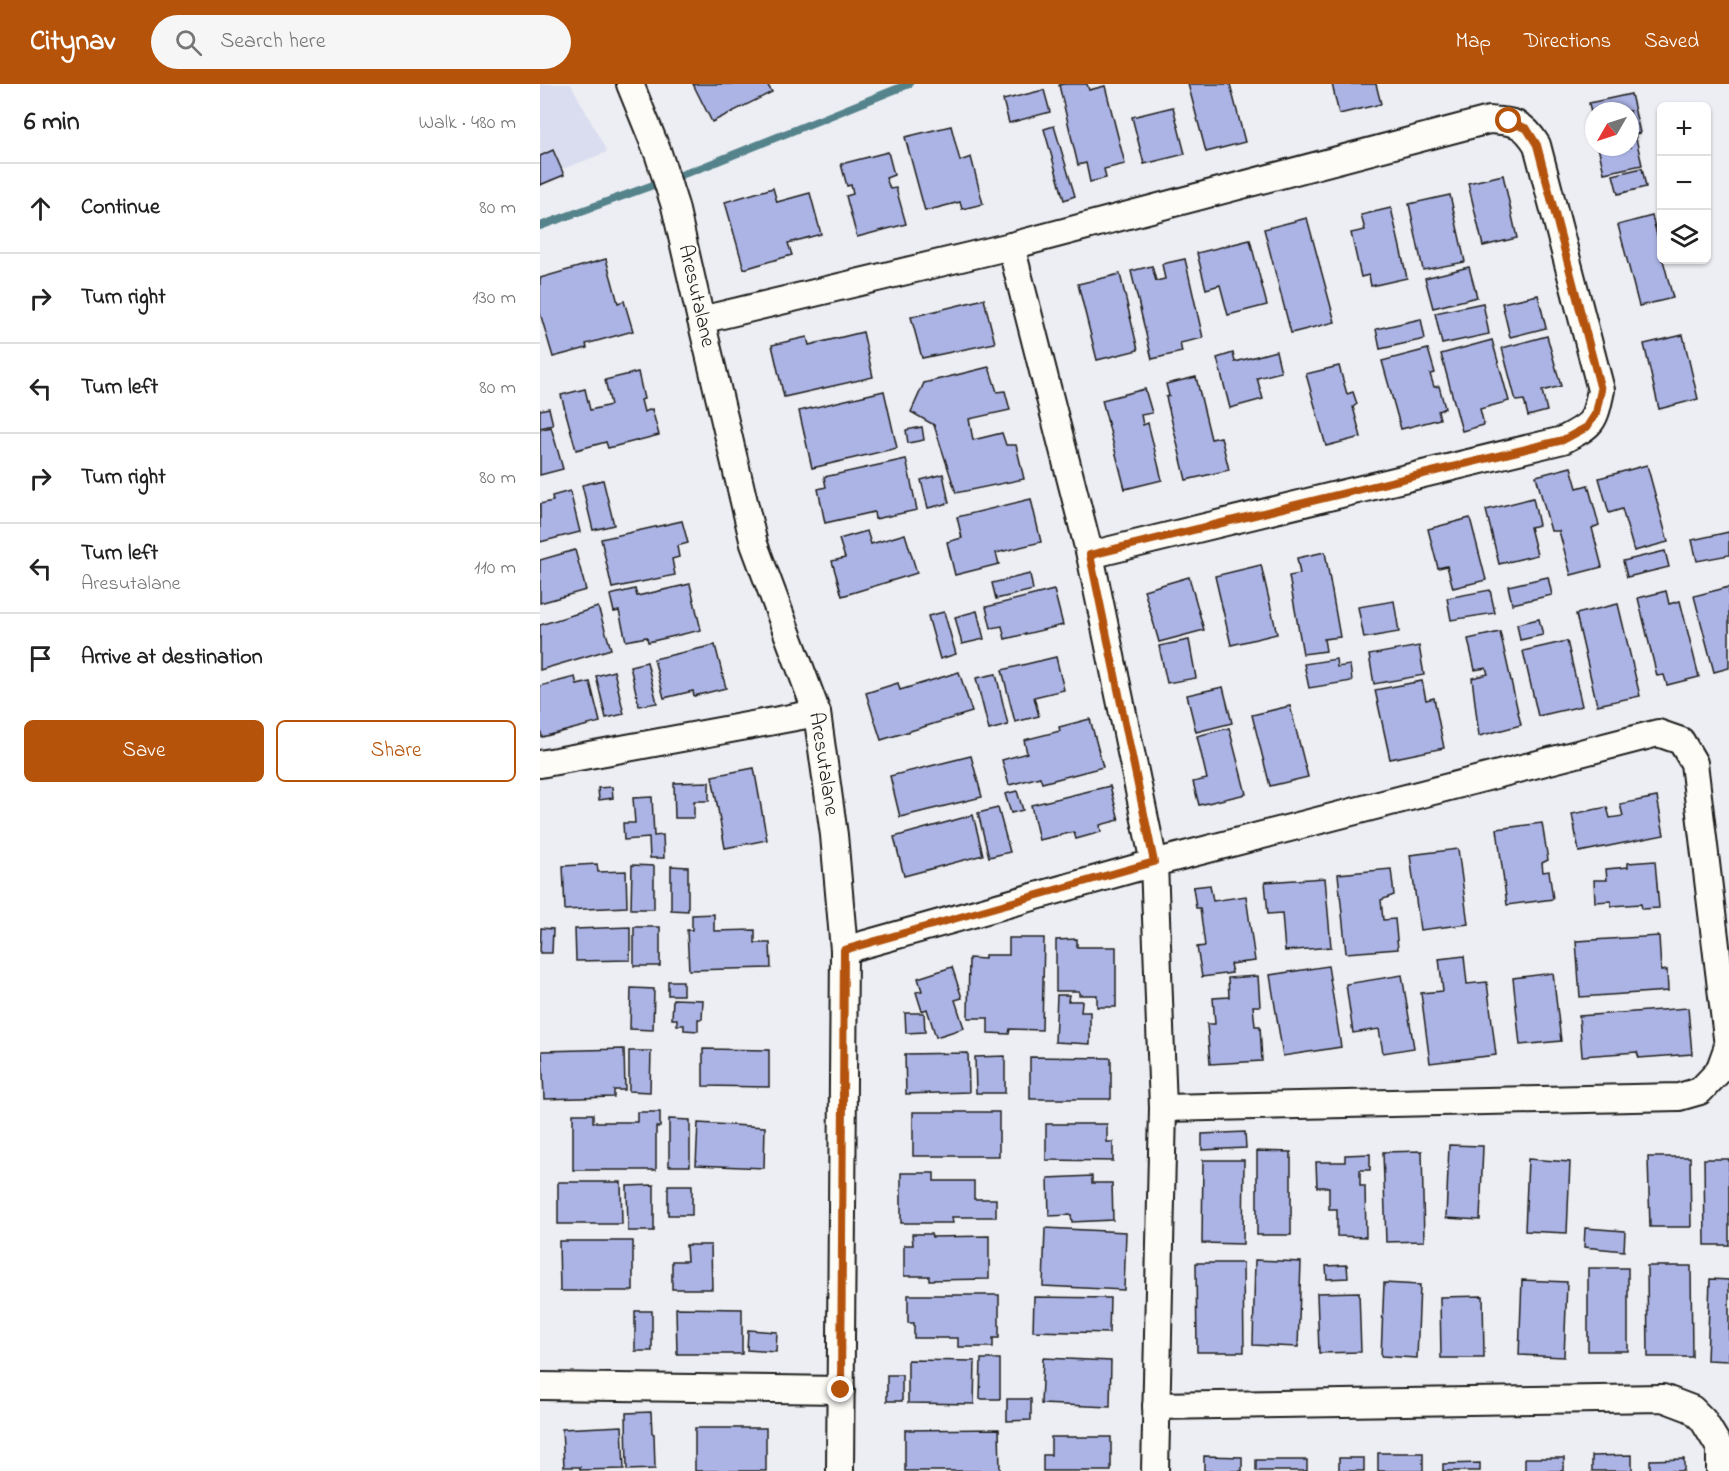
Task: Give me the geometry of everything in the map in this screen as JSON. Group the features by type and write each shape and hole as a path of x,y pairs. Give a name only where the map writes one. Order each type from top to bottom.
{"street":[{"name":"Aresutalane","path":"630,84 658,153 675,206 754,544 817,712 834,836 844,950 840,1471"},
{"path":"701,320 1011,246 1490,120 1509,121 1527,129 1537,145 1601,390 1596,413 1587,427 1563,440 1090,555"},
{"path":"1011,246 1090,555 1154,862 1163,1108 1155,1471"},
{"path":"540,764 817,712"},
{"path":"844,950 1154,862 1658,733 1681,741 1694,763 1728,1046 1719,1071 1700,1091 1679,1097 1163,1108"},
{"path":"540,1386 841,1390"},
{"path":"1156,1406 1663,1398 1692,1408 1703,1420 1720,1448 1720,1471"}],"shaded area":[{"path":"540,84 571,84 607,152 540,178"}],"building":[{"path":"693,84 767,84 772,92 712,122"},
{"path":"1087,84 1089,90 1105,86 1125,164 1104,169 1106,178 1090,182 1086,163 1078,165 1059,85"},
{"path":"1188,84 1230,84 1245,142 1206,152"},
{"path":"1332,84 1376,84 1381,104 1339,114"},
{"path":"1044,90 1050,112 1009,123 1003,100"},
{"path":"1631,94 1633,102 1594,102"},
{"path":"1173,107 1185,154 1144,164 1132,117"},
{"path":"951,126 960,161 971,157 983,204 962,209 960,202 925,211 905,137"},
{"path":"1054,126 1075,196 1064,200 1044,129"},
{"path":"553,150 564,175 540,185 540,156"},
{"path":"888,152 894,175 886,178 890,189 896,188 906,224 857,237 846,196 853,194 851,185 847,186 841,164"},
{"path":"1639,152 1642,165 1604,173 1600,156 1639,156"},
{"path":"1642,168 1646,187 1618,194 1613,175"},
{"path":"1503,175 1517,238 1483,246 1468,183"},
{"path":"773,188 777,202 810,193 821,234 788,243 792,255 744,269 725,202"},
{"path":"1450,195 1465,262 1423,270 1409,204"},
{"path":"1391,208 1407,278 1371,286 1369,275 1361,277 1351,233 1365,230 1361,215"},
{"path":"1652,216 1657,235 1657,264 1664,264 1673,298 1639,306 1618,225"},
{"path":"1307,218 1335,322 1291,333 1264,229"},
{"path":"1250,240 1267,305 1228,315 1220,285 1206,289 1197,253"},
{"path":"606,259 618,303 624,301 633,331 586,344 587,348 553,357 540,313 540,278"},
{"path":"1185,259 1203,338 1180,343 1182,352 1152,359 1131,271 1152,266 1156,281 1165,279 1162,264"},
{"path":"1469,267 1477,297 1433,308 1425,278"},
{"path":"1120,274 1138,350 1097,360 1078,284"},
{"path":"1538,295 1546,328 1510,337 1502,303"},
{"path":"984,299 995,343 922,358 911,317"},
{"path":"1483,303 1489,334 1442,344 1435,313"},
{"path":"1421,319 1425,339 1380,349 1376,329"},
{"path":"863,332 873,377 784,397 772,345 807,337 809,345"},
{"path":"1683,335 1698,399 1659,409 1644,344"},
{"path":"1547,336 1561,386 1542,391 1547,411 1528,416 1524,400 1516,401 1502,348"},
{"path":"1492,340 1509,401 1480,409 1484,425 1462,431 1441,354"},
{"path":"1428,349 1435,373 1430,374 1434,387 1439,386 1445,408 1438,411 1440,419 1401,429 1382,361"},
{"path":"1276,351 1281,372 1257,378 1263,399 1230,408 1217,358 1233,353 1235,362"},
{"path":"1339,366 1347,394 1353,392 1357,404 1353,407 1361,437 1326,446 1306,374"},
{"path":"989,367 997,392 1005,391 1010,410 969,419 973,440 1002,433 1006,445 1016,445 1024,479 956,493 934,425 911,412 924,383"},
{"path":"638,372 644,399 641,400 644,412 652,409 659,435 608,448 606,442 576,450 561,395 585,389 590,410 611,405 605,380"},
{"path":"1196,377 1211,439 1221,437 1229,470 1186,480 1166,397 1169,396 1166,384"},
{"path":"1145,389 1152,413 1141,415 1143,425 1148,423 1162,480 1125,489 1102,400"},
{"path":"884,391 897,448 812,468 799,411"},
{"path":"549,408 553,425 540,428 540,410"},
{"path":"551,427 563,469 540,475 540,430"},
{"path":"922,427 924,440 908,443 906,430"},
{"path":"906,459 917,510 875,519 874,512 825,523 818,489 826,487 824,477"},
{"path":"1647,465 1668,542 1634,551 1622,509 1609,513 1599,478"},
{"path":"1571,467 1577,488 1588,485 1599,525 1592,528 1602,567 1571,575 1559,531 1551,531 1536,476"},
{"path":"943,474 949,503 928,508 921,480"},
{"path":"603,480 614,525 593,530 582,485"},
{"path":"570,491 580,532 540,542 540,504 553,501 552,496"},
{"path":"1533,498 1539,525 1530,527 1537,555 1499,564 1486,510"},
{"path":"1031,499 1041,542 996,553 999,564 955,575 947,542 962,538 957,517"},
{"path":"1470,518 1486,580 1453,588 1447,566 1438,568 1428,529"},
{"path":"682,521 688,543 677,546 679,557 672,559 675,575 612,588 601,539"},
{"path":"867,531 871,544 905,534 917,573 842,596 832,561 845,558 839,539"},
{"path":"1729,532 1729,555 1697,561 1692,540"},
{"path":"575,550 586,590 540,603 540,560"},
{"path":"1665,551 1669,567 1627,577 1623,561"},
{"path":"1325,552 1340,637 1324,639 1326,651 1303,654 1289,576 1300,574 1297,558"},
{"path":"1261,565 1277,634 1231,645 1215,576"},
{"path":"1030,574 1033,590 996,599 992,583"},
{"path":"1189,577 1204,630 1159,642 1144,590"},
{"path":"1548,577 1552,595 1512,604 1508,586"},
{"path":"690,584 701,630 648,642 647,637 626,641 619,611 614,612 610,595 635,589 637,596"},
{"path":"1729,587 1729,668 1714,672 1694,596"},
{"path":"1054,590 1063,625 1005,639 1002,626 991,628 986,607"},
{"path":"1490,590 1495,613 1451,620 1447,598"},
{"path":"1666,591 1669,604 1680,601 1699,677 1667,685 1664,675 1657,676 1638,598"},
{"path":"1394,601 1399,632 1364,638 1358,607"},
{"path":"1618,604 1640,696 1597,705 1576,614"},
{"path":"598,607 611,649 540,670 540,625"},
{"path":"977,611 984,639 962,644 955,617"},
{"path":"944,612 956,654 940,659 928,616"},
{"path":"1539,619 1543,635 1520,640 1517,624"},
{"path":"1500,632 1521,725 1479,736 1472,678 1488,674 1486,668 1475,670 1468,639"},
{"path":"1189,640 1196,678 1167,683 1159,646"},
{"path":"1567,641 1582,706 1538,716 1523,651"},
{"path":"715,645 726,688 694,696 693,691 664,698 654,659"},
{"path":"1419,646 1424,675 1374,684 1369,655"},
{"path":"1056,657 1064,690 1034,697 1039,716 1015,722 1002,670"},
{"path":"1336,659 1337,667 1350,665 1352,681 1309,688 1304,664"},
{"path":"647,662 657,703 639,706 630,666"},
{"path":"614,671 624,714 606,718 596,676"},
{"path":"959,672 972,712 881,740 866,693 898,683 900,690"},
{"path":"996,674 1008,725 989,730 976,678"},
{"path":"575,677 577,685 590,682 600,722 542,737 540,686"},
{"path":"1422,681 1426,700 1434,698 1444,748 1390,759 1375,690"},
{"path":"1223,687 1232,723 1196,732 1187,695"},
{"path":"1290,706 1308,777 1270,786 1252,715"},
{"path":"1090,719 1103,767 1042,783 1040,777 1009,785 1002,760 1027,753 1024,740 1060,731 1059,727"},
{"path":"1229,728 1246,794 1199,805 1193,782 1207,779 1197,736"},
{"path":"971,756 982,797 900,817 890,776"},
{"path":"754,768 767,840 725,848 712,776"},
{"path":"709,782 709,801 694,801 694,818 675,818 674,783"},
{"path":"1110,786 1119,820 1100,825 1101,832 1076,839 1074,832 1039,840 1031,805"},
{"path":"612,787 613,798 599,800 598,788"},
{"path":"1017,791 1023,810 1011,813 1005,794"},
{"path":"652,797 654,836 663,835 664,858 650,858 649,838 624,840 623,823 635,823 633,798"},
{"path":"1657,797 1664,835 1579,852 1572,814 1607,807 1610,818 1623,816 1620,804"},
{"path":"998,808 1010,852 989,857 978,813"},
{"path":"973,815 983,855 904,876 894,837"},
{"path":"1542,823 1548,860 1542,863 1543,872 1549,871 1553,899 1507,905 1497,829"},
{"path":"1458,849 1468,924 1420,930 1410,855"},
{"path":"1655,861 1659,908 1642,909 1641,904 1611,906 1611,901 1595,902 1594,880 1607,880 1606,869 1628,867 1628,863"},
{"path":"597,864 598,872 626,871 627,907 565,910 563,866"},
{"path":"632,865 654,866 654,909 631,909"},
{"path":"671,866 688,867 688,911 671,910"},
{"path":"1391,869 1394,895 1381,900 1383,920 1395,919 1398,949 1346,953 1338,874"},
{"path":"1325,878 1331,947 1285,951 1282,913 1268,914 1265,882"},
{"path":"1210,885 1213,901 1246,896 1255,961 1230,964 1232,973 1202,977 1197,947 1205,946 1200,908 1196,908 1193,887"},
{"path":"714,914 714,931 755,930 755,943 770,943 771,968 689,970 687,930 692,930 692,915"},
{"path":"630,927 630,960 576,961 575,929"},
{"path":"634,927 660,927 660,966 634,966"},
{"path":"541,928 553,929 552,953 540,953"},
{"path":"1659,936 1661,971 1667,970 1668,991 1580,997 1576,941"},
{"path":"1009,938 1044,938 1042,1030 1010,1029 1009,1034 988,1033 988,1018 968,1018 969,958 985,959 985,955 1009,955"},
{"path":"1077,939 1077,947 1116,947 1116,1007 1097,1007 1097,995 1079,995 1079,991 1056,991 1056,940"},
{"path":"1464,956 1467,984 1487,982 1496,1055 1430,1063 1421,993 1443,991 1439,959"},
{"path":"1328,966 1341,1047 1283,1056 1270,975"},
{"path":"952,967 962,998 955,1000 964,1028 936,1037 927,1009 922,1011 916,992 922,991 918,978"},
{"path":"1553,973 1561,1041 1520,1045 1513,978"},
{"path":"1402,975 1414,1048 1383,1053 1379,1029 1353,1033 1346,984"},
{"path":"1258,976 1260,1006 1253,1006 1255,1026 1260,1026 1262,1061 1210,1064 1207,1024 1215,1024 1213,998 1229,997 1228,978"},
{"path":"668,981 683,981 683,995 668,995"},
{"path":"631,988 654,989 653,1030 630,1029"},
{"path":"1057,995 1069,995 1068,1001 1082,1001 1081,1012 1090,1012 1090,1044 1055,1042"},
{"path":"673,999 703,1000 702,1019 698,1019 698,1031 684,1030 684,1025 677,1025 677,1019 672,1019"},
{"path":"1688,1008 1692,1054 1639,1058 1637,1052 1582,1056 1579,1016"},
{"path":"905,1013 924,1013 925,1032 906,1033"},
{"path":"624,1049 625,1090 614,1090 614,1097 544,1099 542,1051"},
{"path":"703,1049 769,1050 769,1087 703,1086"},
{"path":"629,1051 651,1051 650,1092 629,1091"},
{"path":"968,1053 969,1092 906,1094 905,1054"},
{"path":"1005,1056 1005,1093 976,1093 975,1057"},
{"path":"1030,1057 1111,1058 1111,1099 1030,1099"},
{"path":"637,1112 660,1112 660,1127 656,1127 656,1170 573,1170 573,1114 593,1114 593,1122 637,1122"},
{"path":"913,1112 999,1112 999,1156 913,1156"},
{"path":"669,1119 690,1120 690,1166 669,1166"},
{"path":"698,1123 765,1127 764,1168 696,1165"},
{"path":"1046,1124 1107,1124 1107,1142 1113,1142 1113,1161 1046,1160"},
{"path":"1245,1132 1246,1148 1202,1150 1202,1134"},
{"path":"1449,1145 1483,1146 1480,1220 1446,1218"},
{"path":"1257,1151 1291,1152 1291,1235 1257,1235"},
{"path":"1422,1151 1424,1241 1386,1242 1383,1152"},
{"path":"1370,1154 1370,1170 1360,1170 1360,1186 1365,1186 1366,1237 1337,1236 1337,1209 1329,1209 1329,1187 1317,1187 1316,1162 1345,1162 1345,1155"},
{"path":"1648,1157 1690,1157 1691,1227 1650,1227"},
{"path":"1528,1159 1570,1162 1567,1233 1525,1231"},
{"path":"1704,1159 1729,1159 1729,1245 1705,1245"},
{"path":"1203,1160 1244,1160 1243,1244 1202,1243"},
{"path":"901,1173 934,1173 934,1181 974,1181 974,1199 996,1199 996,1217 952,1217 953,1223 901,1223"},
{"path":"1092,1176 1092,1183 1112,1183 1113,1220 1072,1222 1071,1215 1049,1216 1048,1178"},
{"path":"558,1182 621,1182 622,1224 558,1224"},
{"path":"654,1185 654,1231 628,1231 627,1186"},
{"path":"668,1185 692,1185 692,1215 668,1215"},
{"path":"1045,1228 1126,1232 1124,1290 1043,1286"},
{"path":"1585,1228 1625,1231 1624,1251 1584,1247"},
{"path":"912,1234 931,1234 932,1237 989,1236 989,1279 929,1280 929,1276 904,1276 904,1245 913,1245"},
{"path":"559,1241 633,1241 633,1291 560,1291"},
{"path":"686,1245 711,1245 712,1289 672,1289 672,1261 687,1261"},
{"path":"1255,1260 1301,1262 1298,1347 1253,1345"},
{"path":"1196,1263 1243,1263 1244,1352 1197,1352"},
{"path":"1347,1265 1348,1278 1327,1279 1326,1266"},
{"path":"1647,1266 1691,1266 1692,1357 1648,1357"},
{"path":"1588,1268 1628,1268 1628,1351 1588,1351"},
{"path":"1710,1279 1729,1280 1729,1361 1707,1360"},
{"path":"1522,1280 1567,1282 1564,1357 1519,1355"},
{"path":"1384,1283 1420,1285 1417,1358 1381,1356"},
{"path":"1359,1292 1361,1352 1319,1353 1317,1293"},
{"path":"908,1295 999,1295 999,1338 993,1338 993,1347 958,1347 958,1338 914,1338 914,1323 908,1323"},
{"path":"1483,1296 1484,1358 1441,1358 1440,1297"},
{"path":"1034,1297 1110,1298 1109,1333 1033,1331"},
{"path":"676,1308 742,1309 742,1354 677,1354"},
{"path":"635,1311 652,1311 652,1351 635,1351"},
{"path":"748,1330 777,1332 776,1352 747,1350"},
{"path":"1043,1358 1111,1361 1110,1407 1041,1404"},
{"path":"981,1359 1000,1359 1000,1399 980,1399"},
{"path":"908,1360 975,1361 974,1404 908,1403"},
{"path":"887,1375 902,1375 902,1401 887,1401"},
{"path":"1007,1399 1031,1399 1031,1420 1007,1421"},
{"path":"651,1412 655,1469 627,1470 626,1413"},
{"path":"622,1426 624,1469 580,1470 580,1467 564,1467 562,1429"},
{"path":"695,1428 766,1428 766,1471 695,1471"},
{"path":"999,1429 1000,1471 905,1471 905,1430"},
{"path":"1051,1437 1111,1437 1111,1471 1043,1471 1043,1455 1051,1455"},
{"path":"1378,1453 1423,1453 1423,1471 1378,1471"},
{"path":"1632,1455 1632,1471 1592,1471 1592,1456"},
{"path":"1204,1456 1242,1457 1242,1471 1204,1471"},
{"path":"1339,1458 1364,1458 1364,1471 1339,1471"},
{"path":"1525,1458 1564,1458 1564,1471 1525,1471"},
{"path":"1684,1459 1684,1471 1650,1471 1650,1460"},
{"path":"1256,1460 1307,1460 1307,1471 1256,1471"},
{"path":"1480,1463 1480,1471 1443,1471 1443,1464"}],"waterway":[{"path":"540,226 703,167 909,84"}],"route":[{"path":"841,1390 844,950 1154,862 1090,555 1563,440 1587,427 1596,413 1601,390 1537,145 1527,129 1509,121"}]}
